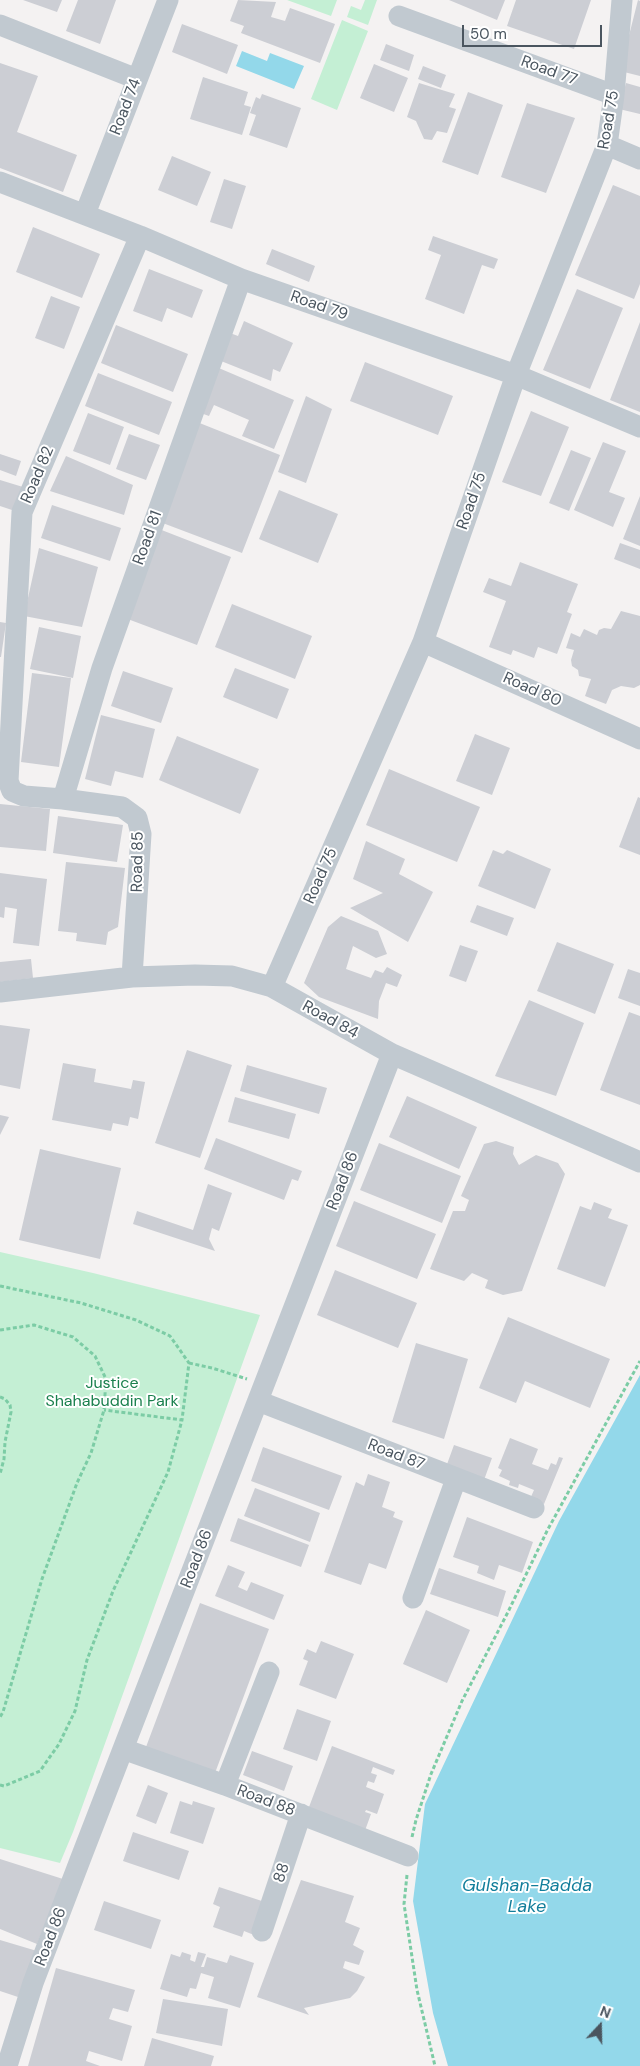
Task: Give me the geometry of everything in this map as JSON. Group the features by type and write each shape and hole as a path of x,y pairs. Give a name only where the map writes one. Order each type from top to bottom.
{"street":[{"name":"Road 74","path":"85,214 168,0"},
{"name":"Road 75","path":"272,987 423,642 516,375 607,145 614,95 622,0"},
{"name":"Road 77","path":"399,16 614,95"},
{"path":"0,25 137,79"},
{"path":"607,145 640,159"},
{"name":"Road 79","path":"0,182 140,236 241,279 516,375 640,427"},
{"name":"Road 82","path":"12,791 8,781 22,512 140,236"},
{"name":"Road 81","path":"63,799 102,668 241,279"},
{"name":"Road 80","path":"423,642 640,739"},
{"name":"Road 85","path":"12,791 24,796 122,807 137,818 141,834 132,977"},
{"name":"Road 84","path":"0,992 132,977 232,976 272,987 392,1054 640,1162"},
{"name":"Road 86","path":"7,2066 34,1983 123,1749 392,1054"},
{"name":"Road 87","path":"261,1393 456,1479 534,1508"},
{"path":"413,1598 456,1479"},
{"path":"226,1785 269,1672"},
{"name":"Road 88","path":"123,1749 226,1785 408,1856"},
{"name":"88","path":"262,1931 301,1814"}],"path":[{"path":"0,1286 81,1303 136,1320 170,1336 189,1363 182,1420 168,1472 113,1590 87,1660 74,1711 59,1744 40,1771 4,1786 0,1785"},
{"path":"0,1330 34,1324 73,1338 95,1356 106,1379 104,1410 92,1452 77,1483 42,1579 0,1717"},
{"path":"435,2066 418,1990 404,1904 408,1856 416,1820 431,1774 462,1700 508,1612 547,1531 640,1361"},
{"path":"189,1363 212,1368 261,1393"},
{"path":"0,1397 6,1399 11,1412 6,1431 4,1459 0,1474"},
{"path":"104,1410 182,1420"}],"green space":[{"path":"287,0 337,0 331,16"},
{"path":"365,0 377,0 368,25 347,17 351,6 361,10"},
{"path":"342,20 368,31 337,110 311,99"},
{"name":"Justice Shahabuddin Park","path":"0,1252 260,1315 73,1832 60,1863 0,1848"}],"water":[{"path":"242,51 267,61 270,53 304,66 294,89 236,66"},
{"name":"Gulshan-Badda Lake","path":"640,1375 640,2066 448,2066 433,2013 413,1901 425,1804 559,1521"}],"building":[{"path":"23,0 62,0 57,12"},
{"path":"78,0 116,0 100,44 66,31"},
{"path":"238,0 276,2 271,17 285,21 290,8 335,24 320,63 241,33 244,26 230,21"},
{"path":"449,0 505,0 497,20"},
{"path":"516,0 591,0 574,49 507,26"},
{"path":"638,0 640,1 640,76 620,71"},
{"path":"182,24 238,45 227,74 172,52"},
{"path":"386,44 414,55 409,71 380,60"},
{"path":"0,63 38,76 17,132 77,155 63,192 0,168"},
{"path":"374,64 408,78 394,112 360,98"},
{"path":"423,66 446,75 441,88 418,79"},
{"path":"203,77 248,92 244,105 251,107 242,135 190,119"},
{"path":"419,83 455,94 449,107 456,109 447,133 437,131 432,140 424,139 416,121 407,117"},
{"path":"626,83 640,87 640,114 619,109"},
{"path":"468,92 503,105 478,175 442,162"},
{"path":"262,94 301,108 287,148 249,135 256,115 250,113 256,97 260,99"},
{"path":"527,103 575,118 546,193 501,177"},
{"path":"172,156 211,172 197,206 158,190"},
{"path":"224,179 246,186 232,229 210,222"},
{"path":"613,185 640,196 640,284 634,299 575,275"},
{"path":"33,227 100,254 82,298 16,272"},
{"path":"433,236 498,259 494,269 482,265 464,314 425,299 441,255 428,250"},
{"path":"272,249 315,266 309,282 266,264"},
{"path":"149,269 203,290 192,318 167,308 162,322 133,311"},
{"path":"577,289 623,308 590,389 543,370"},
{"path":"51,296 80,307 64,349 35,338"},
{"path":"244,321 293,343 280,372 273,369 271,381 221,361 230,333 238,336"},
{"path":"640,322 640,412 610,400"},
{"path":"116,325 188,354 173,392 101,363"},
{"path":"365,362 453,396 438,435 350,401"},
{"path":"214,366 294,400 274,449 242,436 249,420 214,405 209,416 195,411"},
{"path":"98,373 172,402 159,435 85,406"},
{"path":"306,396 332,409 306,483 278,472"},
{"path":"531,411 569,427 541,496 502,482"},
{"path":"88,413 124,427 110,465 73,451"},
{"path":"197,422 280,455 242,553 160,522"},
{"path":"129,434 160,445 146,480 116,469"},
{"path":"603,442 626,451 609,492 625,498 613,527 574,510"},
{"path":"571,450 591,458 569,511 549,503"},
{"path":"0,454 21,461 16,476 0,470"},
{"path":"66,456 133,485 124,515 50,491"},
{"path":"0,480 23,487 15,511 0,506"},
{"path":"279,490 338,514 318,563 259,539"},
{"path":"640,496 640,546 623,539"},
{"path":"52,505 121,528 110,561 41,538"},
{"path":"159,529 231,557 197,645 125,618"},
{"path":"620,543 640,550 640,569 614,559"},
{"path":"39,548 98,567 82,627 24,616"},
{"path":"520,562 578,584 567,612 572,614 557,654 538,647 534,658 513,650 511,655 489,647 506,601 483,592 489,578 511,586"},
{"path":"232,604 312,636 295,679 215,647"},
{"path":"621,611 640,616 640,685 634,688 621,686 612,690 606,704 585,696 591,679 579,676 578,670 572,666 571,660 574,650 566,648 571,633 580,637 584,629 597,635 599,630 604,628 611,629"},
{"path":"0,622 6,623 1,657 0,657"},
{"path":"39,627 81,636 73,678 30,669"},
{"path":"235,668 289,689 277,719 223,697"},
{"path":"123,671 173,688 161,723 111,706"},
{"path":"32,673 71,678 59,767 21,762"},
{"path":"101,715 155,729 143,778 115,771 111,786 85,779"},
{"path":"475,734 510,748 492,795 456,781"},
{"path":"177,736 259,769 240,814 159,780"},
{"path":"389,769 480,807 457,862 366,825"},
{"path":"638,797 640,798 640,855 619,847"},
{"path":"0,804 50,809 46,851 0,847"},
{"path":"58,816 123,825 117,862 53,853"},
{"path":"366,841 405,859 399,874 433,892 408,942 350,908 383,893 353,879"},
{"path":"493,850 503,854 507,850 551,869 535,909 478,886"},
{"path":"66,862 125,868 118,927 108,932 106,945 76,941 77,933 58,931"},
{"path":"0,873 47,879 39,946 13,943 17,909 5,907 4,918 0,917"},
{"path":"477,905 514,918 507,936 470,922"},
{"path":"341,916 378,931 387,954 376,958 353,946 346,969 371,978 375,970 383,973 387,967 402,975 397,987 386,983 379,1001 378,1019 319,997 304,983 328,927"},
{"path":"557,942 614,964 595,1014 537,991"},
{"path":"460,945 478,951 466,982 449,976"},
{"path":"31,959 33,978 0,982 0,962"},
{"path":"628,969 640,973 640,1006 618,998"},
{"path":"529,1000 584,1023 556,1096 495,1076"},
{"path":"629,1012 640,1016 640,1105 600,1090"},
{"path":"0,1025 30,1029 20,1089 0,1085"},
{"path":"187,1050 232,1065 200,1158 155,1143"},
{"path":"63,1063 96,1069 94,1082 131,1089 133,1080 145,1082 138,1119 130,1117 128,1126 113,1123 111,1131 52,1120"},
{"path":"247,1065 327,1088 319,1114 240,1091"},
{"path":"407,1096 477,1127 459,1169 389,1137"},
{"path":"235,1097 296,1114 289,1139 228,1122"},
{"path":"0,1115 9,1117 0,1135"},
{"path":"216,1138 302,1171 298,1181 292,1179 284,1200 204,1169"},
{"path":"496,1141 514,1147 513,1154 519,1165 536,1155 558,1163 565,1174 522,1291 503,1295 485,1288 488,1280 472,1273 464,1281 430,1269 453,1211 465,1211 469,1200 461,1196 484,1144"},
{"path":"379,1143 461,1176 442,1223 360,1190"},
{"path":"40,1149 121,1168 100,1259 19,1240"},
{"path":"208,1184 232,1193 219,1231 212,1228 209,1239 215,1251 133,1224 137,1211 193,1230"},
{"path":"354,1201 436,1234 417,1279 336,1246"},
{"path":"594,1202 612,1209 608,1218 628,1225 605,1287 557,1269 580,1206 591,1210"},
{"path":"335,1270 417,1303 398,1348 317,1315"},
{"path":"508,1317 610,1359 590,1408 525,1381 516,1403 479,1388"},
{"path":"416,1343 468,1359 444,1439 392,1422"},
{"path":"510,1438 538,1449 532,1464 548,1470 551,1463 556,1465 559,1457 563,1458 544,1504 530,1499 534,1490 519,1484 518,1488 509,1485 510,1481 499,1476 502,1470 498,1468"},
{"path":"454,1445 492,1458 484,1480 446,1467"},
{"path":"263,1447 342,1476 329,1510 251,1481"},
{"path":"368,1474 390,1482 382,1507 395,1512 393,1517 403,1521 386,1569 369,1563 361,1585 324,1572 356,1482 364,1486"},
{"path":"255,1488 320,1513 310,1542 244,1516"},
{"path":"467,1517 533,1542 522,1573 499,1565 494,1580 477,1573 479,1566 453,1557"},
{"path":"238,1518 309,1545 301,1567 230,1541"},
{"path":"228,1565 245,1572 238,1587 247,1591 251,1582 284,1595 274,1620 215,1596"},
{"path":"439,1568 506,1591 498,1617 430,1594"},
{"path":"200,1603 269,1629 215,1773 146,1747"},
{"path":"426,1610 470,1630 447,1683 403,1664"},
{"path":"321,1641 354,1654 336,1699 299,1685 308,1661 303,1659 307,1649 316,1653"},
{"path":"297,1709 331,1721 317,1761 283,1749"},
{"path":"332,1746 395,1770 393,1775 373,1767 371,1773 377,1775 374,1783 368,1781 366,1787 384,1794 377,1814 366,1810 365,1812 371,1814 363,1836 306,1815"},
{"path":"252,1751 293,1766 284,1791 243,1775"},
{"path":"148,1785 168,1793 156,1824 136,1816"},
{"path":"180,1801 192,1805 193,1801 215,1808 203,1844 170,1833"},
{"path":"133,1832 189,1851 179,1880 123,1861"},
{"path":"0,1859 63,1879 37,1944 0,1929"},
{"path":"301,1880 354,1896 345,1922 360,1928 353,1945 364,1951 359,1965 345,1961 343,1968 365,1977 357,1991 350,1998 304,2008 309,2015 257,1997"},
{"path":"219,1887 268,1903 259,1937 244,1931 242,1937 213,1927 220,1907 213,1904"},
{"path":"104,1901 161,1920 151,1949 94,1930"},
{"path":"0,1940 37,1951 21,1998 0,1991"},
{"path":"182,1952 191,1955 190,1960 195,1962 198,1952 206,1954 201,1967 204,1967 207,1957 227,1963 230,1955 254,1963 240,2008 208,1998 214,1977 201,1973 196,1989 190,1988 187,1997 160,1989 171,1954 180,1957"},
{"path":"56,1968 135,1990 128,2012 113,2008 109,2019 132,2026 122,2061 89,2051 86,2061 100,2066 28,2066"},
{"path":"163,1999 228,2009 222,2046 156,2033"},
{"path":"152,2038 214,2056 211,2066 144,2066"}]}
